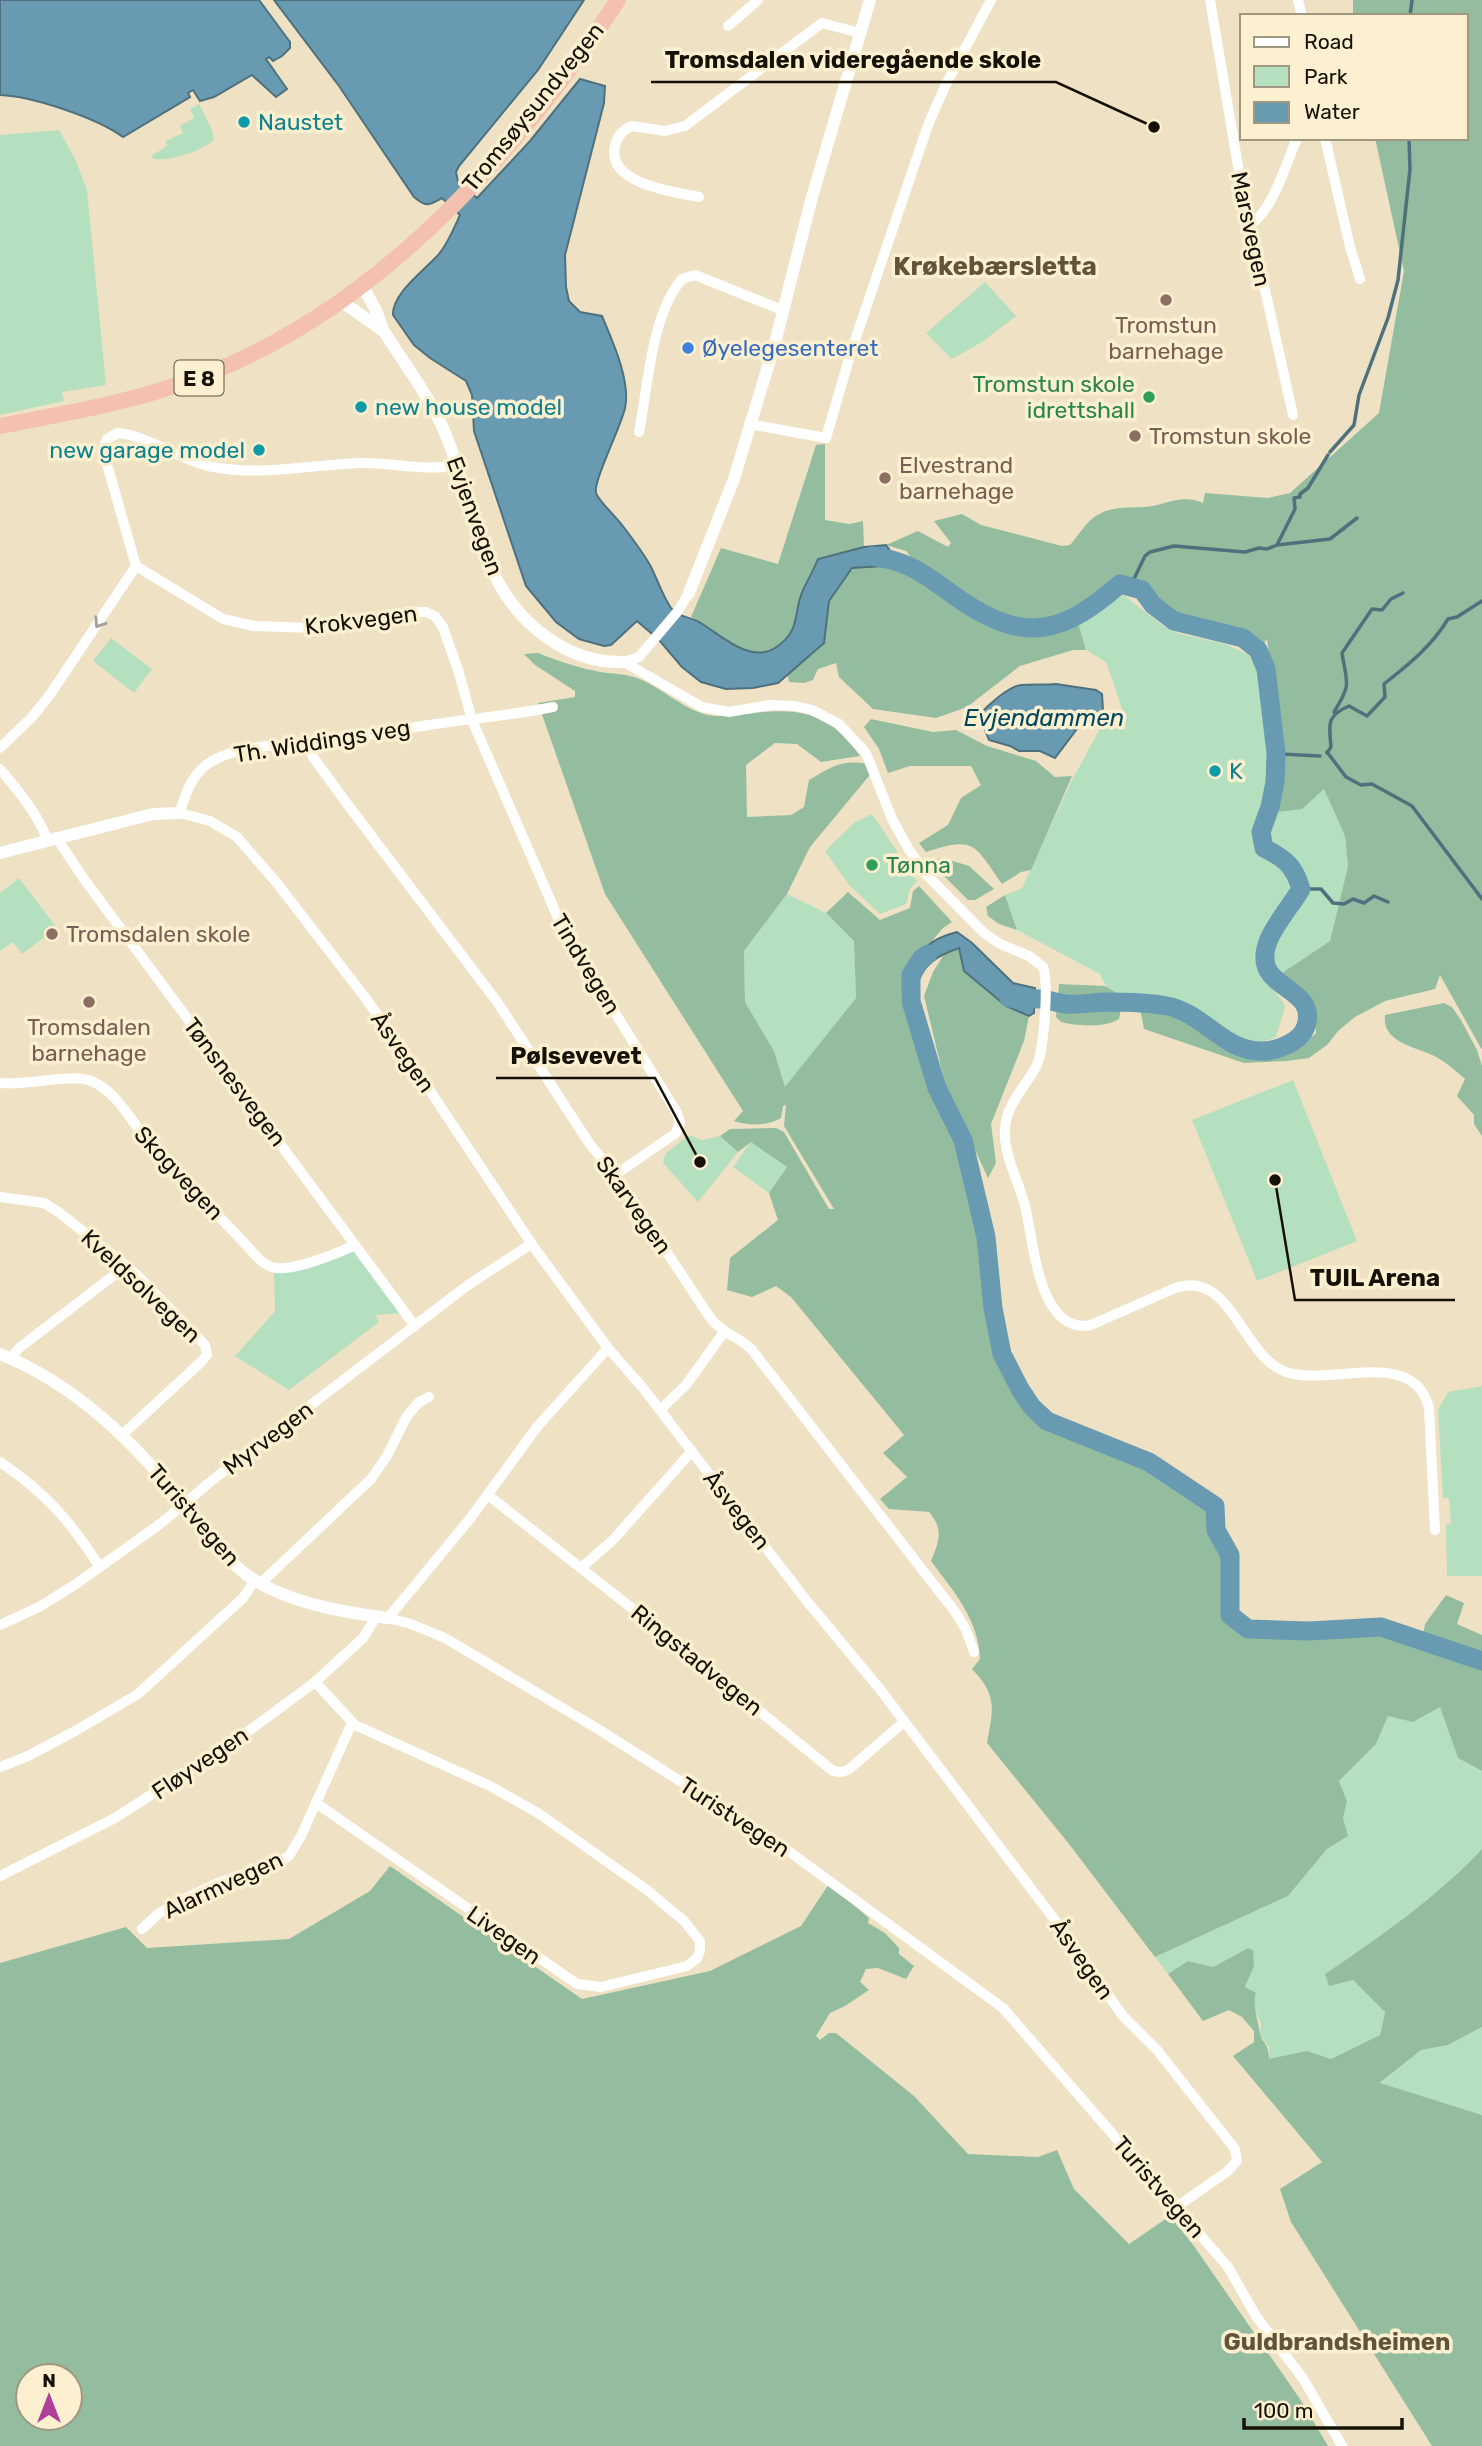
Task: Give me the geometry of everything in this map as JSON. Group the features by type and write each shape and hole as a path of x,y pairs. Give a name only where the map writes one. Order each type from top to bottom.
{"highway":[{"name":"Tromsøysundvegen","path":"0,426 112,404 205,375 279,340 341,301 404,251 471,186 532,117 618,0"}],"street":[{"path":"728,26 758,0"},
{"path":"624,662 639,657 678,611 689,593 728,498 775,343 870,0"},
{"path":"749,424 826,438 851,352 928,125 945,86 991,0"},
{"name":"Marsvegen","path":"1210,0 1250,224 1293,415"},
{"path":"699,197 663,190 628,175 614,156 620,134 632,126 665,131 685,126 822,23 860,33"},
{"path":"1250,224 1258,219 1265,208 1296,140"},
{"path":"1325,140 1360,279"},
{"path":"639,432 654,344 667,306 682,279 695,275 782,310"},
{"name":"Evjenvegen","path":"362,285 380,318 382,330"},
{"name":"Evjenvegen","path":"341,301 382,330 428,398 444,430 492,570 519,611 537,630 561,647 595,660 624,662"},
{"path":"0,748 49,696 136,566 103,450 107,439 114,433 137,437 196,463 227,469 261,470 358,463 436,468 456,465"},
{"name":"Krokvegen","path":"136,566 218,616 243,624 314,628 418,612 431,613 438,619 445,633 472,720"},
{"path":"624,662 702,707 729,712 770,705 795,706 812,710 839,724 866,753 892,819 925,873 984,933 1000,944 1040,963 1046,983 1040,1058 1007,1115 1004,1128 1005,1142 1025,1206 1037,1268 1052,1307 1059,1316 1070,1324 1091,1325 1181,1286 1202,1286 1212,1290 1226,1306 1259,1353 1283,1371 1311,1376 1391,1373 1410,1379 1419,1385 1429,1408 1434,1530"},
{"name":"Th. Widdings veg","path":"180,813 184,798 196,776 215,759 250,749 553,707"},
{"name":"Tindvegen","path":"472,720 559,920 680,1122 676,1133 615,1175"},
{"name":"Skarvegen","path":"307,743 313,757 355,815 485,984 589,1143 615,1175 711,1319 723,1332 752,1350 956,1613 974,1652"},
{"name":"Tønsnesvegen","path":"0,769 415,1326"},
{"path":"0,853 153,814 180,813"},
{"name":"Åsvegen","path":"180,813 214,823 247,846 364,996 446,1113 531,1244 608,1348 660,1409 904,1722 1046,1909 1123,2016 1157,2050 1235,2149 1237,2161 1228,2171 1175,2208"},
{"name":"Skogvegen","path":"0,1083 84,1079 100,1086 111,1094 154,1149 257,1258 273,1267 287,1267 328,1256 355,1245"},
{"name":"Kveldsolvegen","path":"0,1197 44,1203 72,1222 126,1266 202,1340 207,1353 195,1369 121,1436"},
{"name":"Myrvegen","path":"0,1625 54,1599 100,1567 468,1285 531,1244"},
{"path":"6,1356 126,1266"},
{"path":"660,1409 686,1385 723,1332"},
{"name":"Fløyvegen","path":"0,1876 115,1818 242,1736 315,1682 382,1618 488,1495 537,1427 608,1348"},
{"name":"Turistvegen","path":"6,1356 42,1373 68,1390 121,1436 224,1553 258,1581 323,1607 411,1624 445,1638 608,1736 794,1855 963,1976 1011,2015 1065,2081 1228,2267 1256,2316 1304,2380 1342,2446"},
{"path":"0,1767 28,1756 138,1694 371,1479 387,1456 407,1416 419,1402 429,1396"},
{"path":"582,1567 613,1540 692,1451"},
{"path":"0,1462 59,1509 100,1567"},
{"name":"Ringstadvegen","path":"488,1495 582,1567 833,1771 848,1770 904,1722"},
{"path":"315,1682 352,1723"},
{"name":"Alarmvegen","path":"142,1929 158,1914 184,1899 220,1882 282,1861 295,1849 352,1723"},
{"name":"Livegen","path":"316,1803 577,1984 601,1987 687,1966 697,1958 700,1943 684,1921 647,1890 529,1806 352,1723"}],"green space":[{"path":"1353,0 1482,0 1482,1050 1440,975 1435,989 1385,1001 1355,1017 1338,1031 1328,1044 1309,1058 1244,1063 1144,1029 1140,1008 1169,1013 1186,1021 1215,1044 1243,1057 1275,1055 1302,1045 1316,1033 1308,998 1282,973 1330,941 1348,866 1345,836 1324,789 1302,809 1277,812 1283,762 1267,639 1259,650 1243,637 1175,620 1153,605 1142,589 1120,582 1087,609 1060,621 1032,628 1001,620 967,602 922,571 906,551 886,545 918,531 948,547 951,543 934,521 962,514 981,525 1062,546 1070,545 1092,519 1113,509 1152,506 1187,499 1203,503 1205,493 1268,498 1290,493 1379,413 1404,271 1375,140 1468,140 1468,14 1353,14"},
{"path":"199,104 213,132 213,141 185,155 154,159 151,156 167,146 166,141 183,133 180,126 194,118 190,109"},
{"path":"59,130 76,161 87,190 106,385 62,392 64,401 0,415 0,135"},
{"path":"985,282 1016,316 982,342 952,359 926,333"},
{"path":"825,444 825,520 850,524 863,521 864,547 818,559 803,588 794,628 778,646 763,652 739,648 691,617 721,548 778,564 816,445"},
{"path":"898,565 987,619 1031,631 1077,619 1086,650 1073,650 1020,666 967,707 936,718 873,709 839,677 836,663 818,669 813,680 804,683 789,682 787,672 823,643 829,601 852,568"},
{"path":"1124,595 1163,626 1181,634 1225,644 1247,654 1262,677 1271,757 1262,811 1280,812 1324,789 1345,836 1348,866 1330,941 1282,973 1261,977 1285,1007 1276,1037 1252,1042 1230,1034 1181,1001 1153,995 1120,995 1106,986 1100,974 1017,930 1005,895 1022,888 1070,784 1103,723 1126,730 1120,702 1106,662 1086,650 1077,619"},
{"path":"111,638 152,669 134,693 93,661"},
{"path":"538,653 584,668 637,678 688,707 709,715 782,711 811,716 836,729 860,756 821,762 797,744 775,743 746,765 747,817 791,815 804,807 809,780 838,765 852,762 870,764 874,770 810,847 787,894 744,951 745,1002 774,1051 785,1087 856,998 854,941 826,913 848,892 880,920 910,908 913,891 919,886 952,922 943,928 906,972 901,998 930,1092 955,1140 981,1238 1003,1355 1032,1408 1048,1422 1150,1463 1216,1507 1217,1531 1230,1556 1230,1616 1249,1630 1310,1632 1382,1628 1422,1640 1425,1624 1446,1595 1464,1603 1457,1624 1482,1635 1482,1771 1458,1758 1440,1707 1413,1722 1388,1716 1376,1744 1339,1781 1347,1801 1343,1818 1348,1836 1327,1849 1288,1896 1155,1957 1069,1844 987,1743 992,1703 986,1687 972,1669 980,1659 975,1632 964,1607 931,1561 939,1536 937,1524 929,1512 889,1509 880,1499 907,1477 883,1453 904,1435 791,1297 776,1286 752,1297 727,1290 730,1258 778,1220 769,1193 787,1167 751,1142 738,1152 720,1136 730,1129 776,1128 784,1132 829,1209 834,1209 784,1126 786,1105 783,1106 781,1118 770,1123 745,1124 734,1121 743,1111 605,894 538,703 575,697 575,691 535,665 524,654"},
{"path":"871,719 933,732 956,730 987,746 1036,761 1055,777 1072,776 1031,870 1021,872 1002,884 979,852 972,847 955,845 926,852 919,843 948,825 961,798 981,785 971,766 910,766 888,773 879,749 864,727"},
{"name":"Tønna","path":"872,814 917,881 910,889 906,904 880,914 849,885 825,851 854,823"},
{"path":"943,858 969,866 994,889 975,900 968,900 933,865 933,860"},
{"path":"19,878 57,928 22,954 13,942 0,951 0,893"},
{"path":"787,894 826,913 854,941 856,998 785,1088 774,1051 745,1002 744,951"},
{"path":"1005,895 1017,930 999,924 988,916 986,907"},
{"path":"960,947 1006,1006 1029,1016 1024,1041 991,1124 996,1163 988,1178 946,1087 924,996 933,972 945,953"},
{"path":"1059,984 1105,986 1123,997 1119,1019 1099,1025 1061,1022 1056,1017"},
{"path":"1444,1003 1452,1007 1461,1020 1482,1066 1482,1136 1474,1124 1474,1115 1457,1096 1465,1079 1438,1058 1395,1038 1385,1025 1385,1015"},
{"path":"1293,1080 1357,1241 1257,1281 1192,1120"},
{"path":"689,1135 702,1140 720,1136 738,1152 698,1202 663,1163 665,1154"},
{"path":"751,1141 787,1167 769,1193 733,1167"},
{"path":"355,1251 403,1313 375,1315 379,1322 289,1390 235,1356 275,1311 274,1271"},
{"path":"1482,1386 1482,1576 1447,1576 1446,1525 1451,1523 1449,1498 1443,1498 1438,1410 1448,1392"},
{"path":"1440,1707 1458,1758 1482,1771 1482,1849 1427,1900 1325,1974 1353,1980 1385,2011 1380,2035 1331,2059 1307,2051 1269,2060 1269,2047 1260,2035 1261,2024 1245,1987 1254,1966 1248,1948 1213,1967 1188,1961 1168,1974 1155,1957 1288,1896 1327,1849 1348,1836 1343,1818 1347,1801 1339,1781 1376,1744 1388,1716"},
{"path":"1482,1849 1482,2027 1448,2045 1421,2050 1380,2083 1482,2115 1482,2446 1432,2446 1291,2222 1280,2189 1322,2162 1233,2056 1254,2042 1254,2031 1242,2017 1229,2010 1203,2021 1168,1974 1188,1961 1213,1967 1248,1948 1253,1950 1254,1966 1245,1987 1256,1993 1257,2018 1269,2059 1307,2051 1331,2059 1380,2035 1385,2012 1353,1980 1329,1986 1325,1974 1427,1900"},
{"path":"390,1866 582,1999 710,1971 801,1926 829,1884 869,1918 868,1923 885,1933 899,1948 899,1954 914,1966 906,1979 878,1968 866,1969 860,1982 869,1990 830,2013 816,2036 820,2040 829,2033 836,2033 914,2096 968,2154 1038,2157 1057,2150 1074,2189 1129,2244 1170,2216 1194,2246 1302,2402 1328,2446 0,2446 0,1963 126,1927 147,1948 289,1939 370,1891"},
{"path":"1482,2027 1482,2115 1380,2084 1421,2050 1448,2045"}],"water":[{"path":"0,0 259,0 290,42 290,48 282,56 273,61 269,57 266,59 287,89 276,97 252,75 214,97 200,101 193,90 188,93 190,97 123,137 64,109 29,99 0,95"},
{"path":"274,0 584,0 538,70 459,166 456,172 458,182 477,198 530,141 580,79 605,86 604,103 565,255 569,301 580,312 602,316 620,361 625,386 625,408 599,477 597,496 644,555 671,608 745,650 765,652 775,648 790,634 796,620 800,596 818,559 864,547 886,545 897,560 898,565 852,568 829,601 824,643 778,683 753,688 726,689 701,682 682,667 659,640 637,621 611,645 604,646 579,639 556,622 526,586 474,431 472,395 466,381 414,345 393,315 403,290 442,250 460,215 442,198 428,204 414,197 339,86"},
{"name":"Evjendammen","path":"1056,684 1096,690 1102,694 1103,710 1080,725 1055,758 1040,751 1019,751 989,740 979,715 993,702 1016,686"},
{"path":"957,932 1013,983 1035,988 1034,1013 1029,1016 1006,1006 964,971 959,948 932,961 922,973 911,1001 913,976 919,956 933,942"}],"waterway":[{"path":"1410,14 1412,0"},
{"path":"1330,452 1354,425 1359,395 1388,318 1398,280 1410,169 1409,140"},
{"path":"1277,545 1295,509 1294,498 1300,497 1308,488 1328,455"},
{"path":"1130,587 1145,556 1150,552 1174,546 1245,552 1330,539 1357,518"},
{"path":"872,556 910,567 985,615 1006,624 1026,628 1063,622 1081,613 1120,584 1142,590 1153,605 1174,621 1243,638 1258,650 1266,669 1276,753 1275,782 1261,832 1264,848 1288,864 1301,889 1272,933 1265,956 1267,969 1274,978 1303,1002 1307,1012 1303,1032 1288,1044 1262,1051 1235,1045 1192,1016 1167,1006 1120,1002 1063,1004 1040,999 1009,998"},
{"path":"1334,712 1347,684 1342,653 1372,609 1382,610 1391,599 1403,593"},
{"path":"1327,753 1331,747 1331,722 1336,713 1349,706 1367,716 1385,697 1384,684 1427,646 1448,619 1457,617 1482,601"},
{"path":"1275,750 1281,754 1320,756"},
{"path":"1327,752 1346,777 1361,785 1372,784 1412,806 1482,899"},
{"path":"1301,889 1321,889 1333,903 1344,904 1353,899 1364,903 1374,896 1388,902"},
{"path":"928,954 921,959 911,975 911,1001 937,1088 963,1140 986,1237 993,1308 1002,1354 1032,1407 1047,1421 1149,1462 1215,1506 1216,1530 1230,1555 1230,1615 1248,1629 1309,1631 1381,1627 1482,1661"}],"place":[{"name":"Naustet","path":"244,122"},
{"name":"Tromsdalen videregående skole","path":"1154,127"},
{"name":"Tromstun barnehage","path":"1166,300"},
{"name":"Øyelegesenteret","path":"688,348"},
{"name":"Tromstun skole idrettshall","path":"1149,397"},
{"name":"new house model","path":"361,407"},
{"name":"Tromstun skole","path":"1135,436"},
{"name":"new garage model","path":"259,450"},
{"name":"Elvestrand barnehage","path":"885,478"},
{"name":"K","path":"1215,771"},
{"name":"Tønna","path":"872,865"},
{"name":"Tromsdalen skole","path":"52,934"},
{"name":"Tromsdalen barnehage","path":"89,1002"},
{"name":"Pølsevevet","path":"700,1162"},
{"name":"TUIL Arena","path":"1275,1180"}],"district":[{"name":"Krøkebærsletta","path":"995,266"},
{"name":"Guldbrandsheimen","path":"1337,2342"}]}
